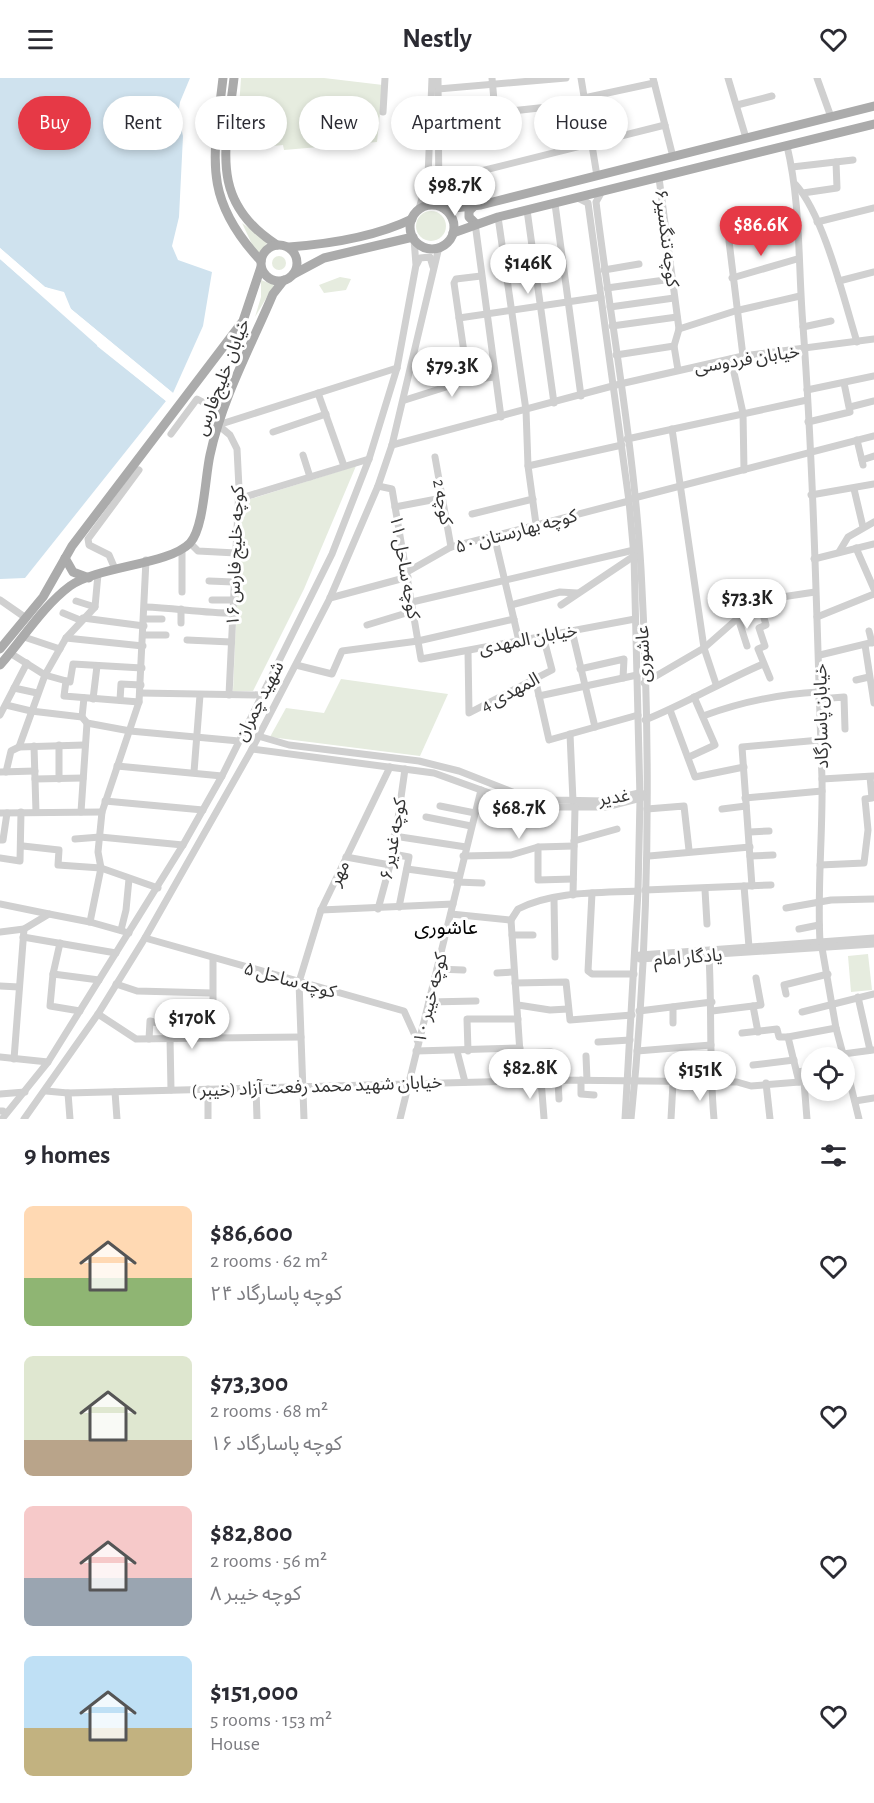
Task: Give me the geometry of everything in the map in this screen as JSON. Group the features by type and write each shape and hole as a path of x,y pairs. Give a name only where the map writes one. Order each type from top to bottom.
{"main road":[{"path":"224,78 215,152 215,180 226,212 261,264 267,277 284,280 324,258 413,238"},
{"path":"234,78 226,153 230,192 244,218 277,245 289,248 323,244 398,226 412,219 419,209 478,205 874,106"},
{"path":"453,233 498,217 874,124"},
{"path":"440,177 454,195 478,205"},
{"path":"475,224 469,217 469,210 478,205"},
{"path":"412,219 413,238 426,248 440,247 446,244 453,233 453,220 442,208"},
{"path":"261,264 266,250 277,245"},
{"path":"289,248 297,262 294,274"},
{"name":"خیابان خلیج‌فارس","path":"0,649 26,618 65,558 243,321 261,264"},
{"name":"خیابان خلیج‌فارس","path":"190,543 197,528 210,453 222,412 273,294 284,280"},
{"path":"0,665 70,586 93,576 182,549 190,543"},
{"path":"65,558 74,572 93,576"},
{"path":"51,582 61,583 63,593"}],"street":[{"path":"376,78 385,78 382,112"},
{"path":"419,209 426,192 432,78"},
{"path":"438,78 438,96"},
{"path":"438,89 492,82 566,78"},
{"path":"581,78 584,96"},
{"path":"728,78 746,138"},
{"path":"817,78 831,117"},
{"path":"599,96 654,80 673,157"},
{"path":"737,105 772,96"},
{"path":"628,134 665,125"},
{"name":"خیابان پاسارگاد","path":"787,146 796,185 797,260 807,390 815,592 820,655 822,791 819,925 836,1028 841,1047"},
{"path":"439,150 442,208"},
{"path":"478,205 473,173 564,150"},
{"path":"593,150 597,176"},
{"path":"792,167 853,160"},
{"path":"803,193 837,188 836,162"},
{"name":"کوچه تنگسیر۶","path":"659,178 679,328"},
{"path":"796,185 803,193 817,222 839,281 857,342"},
{"path":"426,192 435,194 440,191"},
{"name":"عاشوری","path":"601,193 596,202 616,354 617,386"},
{"name":"عاشوری","path":"578,198 588,204 625,442 640,569 644,684 641,717"},
{"path":"555,204 581,396"},
{"path":"817,222 874,208"},
{"path":"528,210 554,403"},
{"path":"498,217 526,410 528,466 536,524"},
{"path":"475,224 501,417"},
{"path":"742,356 735,311 729,241 797,226"},
{"name":"شهید چمران","path":"2,1119 48,1062 175,859 222,776 332,554 369,459 397,368 417,266 413,238"},
{"name":"شهید چمران","path":"24,1119 98,1014 144,938 252,749 330,598 378,486 392,445 405,400 440,247"},
{"path":"417,266 420,258 430,257 434,270"},
{"path":"732,278 797,260"},
{"path":"604,270 639,264"},
{"path":"839,281 874,273"},
{"path":"468,380 454,280 481,276"},
{"path":"607,288 672,279"},
{"path":"678,370 674,346 679,328 735,311 801,296"},
{"path":"459,318 602,297"},
{"path":"610,308 674,298"},
{"path":"612,326 677,317"},
{"path":"803,327 831,321"},
{"name":"خیابان فردوسی","path":"392,445 678,370 742,356 874,339"},
{"path":"616,354 674,346"},
{"path":"731,359 743,413 744,470"},
{"path":"218,425 397,368"},
{"path":"807,390 874,376"},
{"path":"405,400 468,380 495,377"},
{"path":"808,422 850,412 844,382"},
{"path":"318,393 344,466"},
{"path":"171,434 197,399 222,412"},
{"path":"528,466 672,429 807,400"},
{"path":"850,407 874,401"},
{"path":"273,432 326,414"},
{"name":"کوچه خلیج فارس ۱۶","path":"218,425 230,435 237,449 238,499 229,694"},
{"path":"672,429 704,648 716,684"},
{"name":"کوچه بهارستان ۵۰","path":"330,598 408,575 451,547 874,436"},
{"path":"857,440 863,463 874,456"},
{"path":"303,455 310,477"},
{"name":"کوچه 2","path":"435,457 451,547"},
{"path":"238,499 369,459"},
{"path":"115,569 109,555 89,545 88,539 139,470"},
{"path":"811,495 874,484"},
{"name":"کوچه ساحل ۱۱","path":"378,486 392,489 421,659"},
{"path":"854,489 863,527"},
{"path":"395,507 442,498"},
{"path":"472,514 533,499"},
{"name":"عاشوری","path":"632,500 637,675 641,717 642,891"},
{"path":"839,552 848,537 874,522"},
{"path":"494,535 519,641"},
{"path":"190,543 198,551 236,552"},
{"path":"814,559 874,544"},
{"path":"856,548 874,589"},
{"path":"182,549 182,592"},
{"path":"412,602 634,553"},
{"path":"561,604 634,553"},
{"path":"90,922 100,868 102,812 139,702 146,560"},
{"path":"93,576 95,607"},
{"path":"209,580 234,582"},
{"path":"511,605 560,592 577,593"},
{"path":"644,684 704,648 738,618 782,597 815,592"},
{"path":"817,617 874,594"},
{"path":"0,600 26,618"},
{"path":"212,600 234,600"},
{"path":"76,601 95,607"},
{"path":"19,747 45,675 66,638 95,607"},
{"path":"145,607 234,613"},
{"path":"761,607 766,625 759,628 765,646 758,649 770,678"},
{"path":"181,609 181,623"},
{"path":"367,625 413,612"},
{"path":"63,613 82,619 144,626 166,635"},
{"path":"738,618 747,646"},
{"path":"144,626 162,619"},
{"path":"296,665 332,674 342,651 418,640 514,619"},
{"name":"خیابان المهدی","path":"421,659 636,619"},
{"path":"572,631 595,727"},
{"path":"869,632 874,703"},
{"name":"المهدی 4","path":"468,651 469,714 552,670 543,636"},
{"path":"24,637 60,649"},
{"path":"66,638 143,645"},
{"path":"187,640 231,642"},
{"path":"820,655 870,643"},
{"path":"10,653 45,675 69,682 73,664 142,668"},
{"path":"580,669 624,659 623,678"},
{"path":"0,715 27,663"},
{"path":"535,678 549,740 670,710 716,684 764,664"},
{"path":"93,699 98,666"},
{"path":"539,696 637,675"},
{"path":"856,680 871,680"},
{"path":"66,681 64,696 139,702"},
{"path":"120,700 122,684 140,689 200,694 262,695"},
{"path":"14,688 37,693"},
{"path":"704,716 752,701 792,693 844,697 845,729"},
{"path":"194,772 200,694"},
{"path":"689,757 714,745 704,716 694,697"},
{"path":"81,812 84,698"},
{"path":"6,705 130,731 239,741"},
{"path":"670,710 696,777 744,767"},
{"path":"570,734 574,804 573,895"},
{"name":"غدیر","path":"258,736 275,741 419,761 459,771 525,796 574,804"},
{"path":"749,947 750,832 742,747 820,740"},
{"path":"273,751 272,746 275,741"},
{"path":"59,745 59,779"},
{"path":"0,750 11,751 19,747 34,746 84,745"},
{"path":"34,746 36,812"},
{"name":"غدیر","path":"252,749 434,773 528,807 605,804 642,796"},
{"path":"11,751 3,772 59,779 83,778"},
{"path":"117,766 222,776"},
{"name":"مهر","path":"304,1119 299,982 321,910 390,767"},
{"name":"کوچه غدیر ۶","path":"378,909 393,854 405,769"},
{"path":"822,780 872,777 872,798 865,799 871,830 864,863"},
{"name":"کوچه خیبر ۱۰","path":"400,1119 481,789"},
{"path":"722,809 784,794 822,791"},
{"name":"عاشوری","path":"625,1119 629,1080 637,1051 646,809 642,796"},
{"path":"105,801 203,810"},
{"path":"440,806 475,813"},
{"path":"646,809 684,806 689,850"},
{"path":"0,858 20,861 23,846 21,812"},
{"path":"1,840 3,813 102,812"},
{"path":"426,817 471,826"},
{"path":"464,856 511,855 538,847 574,844 617,829"},
{"path":"750,832 769,831"},
{"path":"394,836 466,847"},
{"path":"75,839 100,837 183,845"},
{"path":"23,846 59,850 58,865 100,868 158,888"},
{"path":"538,847 538,880 573,879"},
{"path":"650,856 689,850 750,847"},
{"path":"393,854 410,857 399,907"},
{"path":"750,856 773,855"},
{"path":"346,857 390,865"},
{"path":"175,859 186,866"},
{"path":"820,865 874,862"},
{"path":"407,869 482,883"},
{"path":"121,930 126,910 129,879"},
{"path":"528,1081 513,972 511,920 519,908 555,898 592,893 705,890 771,885"},
{"path":"705,890 707,924"},
{"path":"592,893 588,971 592,974 634,974"},
{"path":"555,898 555,957"},
{"path":"786,908 831,900 874,899"},
{"path":"0,904 90,922 129,933"},
{"path":"321,910 453,904"},
{"path":"0,932 24,929 49,914"},
{"path":"451,914 511,920"},
{"path":"799,929 819,925"},
{"path":"14,1059 24,929"},
{"path":"512,935 533,935"},
{"path":"23,938 116,953"},
{"name":"کوچه ساحل ۵","path":"144,938 404,1011 419,1042"},
{"name":"یادگار امام","path":"654,956 709,956 874,938"},
{"path":"60,943 53,974 50,1006 80,1011"},
{"name":"یادگار امام","path":"640,957 749,947 874,944"},
{"path":"709,956 712,1002 711,1083 714,1119"},
{"name":"عاشوری","path":"631,1119 630,1040 634,974 640,957"},
{"path":"213,959 213,1037"},
{"path":"437,969 463,970"},
{"path":"497,973 513,972"},
{"path":"53,974 99,980"},
{"path":"786,994 784,985 828,974"},
{"path":"712,1011 760,1005 756,978"},
{"path":"515,983 564,981 567,984 570,1020 632,1015"},
{"path":"116,984 137,991 212,993"},
{"path":"0,986 20,987"},
{"path":"802,1012 874,994"},
{"path":"855,1054 872,1050 858,997"},
{"path":"429,1002 476,1001"},
{"path":"639,1011 712,1002"},
{"path":"518,1005 550,1010 568,1009"},
{"path":"753,1006 758,1032"},
{"path":"673,1007 673,1023"},
{"path":"98,1014 136,1039 301,1037"},
{"path":"468,1051 467,1019 518,1019"},
{"path":"149,1039 150,1022 213,1037"},
{"path":"742,1033 777,1029 779,1037 788,1037 836,1028"},
{"path":"788,1037 797,1072 801,1077"},
{"path":"170,1038 171,1090"},
{"path":"598,1042 630,1040"},
{"path":"637,1051 711,1045"},
{"path":"417,1051 551,1052 559,1099"},
{"path":"458,1051 465,1082"},
{"path":"586,1056 581,1094 594,1095"},
{"path":"0,1058 48,1062"},
{"path":"753,1065 794,1060"},
{"path":"797,1072 801,1071"},
{"path":"541,1080 544,1118"},
{"name":"( خیبر) خیابان شهید محمد رفعت آزاد","path":"46,1090 68,1093 541,1080 737,1082 751,1086 766,1083 801,1082"},
{"path":"671,1119 673,1083"},
{"path":"766,1083 770,1119"},
{"path":"256,1088 258,1119"},
{"path":"208,1089 208,1119"},
{"path":"0,1094 25,1092"},
{"path":"115,1092 117,1119"},
{"path":"68,1093 70,1119"},
{"path":"855,1101 874,1098"},
{"path":"806,1101 807,1119"},
{"name":"خیابان پاسارگاد","path":"855,1101 858,1118"},
{"path":"849,1119 858,1118"}],"shaded area":[{"path":"241,78 324,78 383,85 379,123 379,96 299,96 299,149 287,150 287,96 240,96"},
{"path":"431,211 437,212 445,220 445,232 437,240 431,241 425,240 417,232 416,226 417,220 425,212"},
{"path":"242,223 268,242 257,255"},
{"path":"276,256 282,256 286,263 282,270 276,270 272,266 272,260"},
{"path":"340,277 351,279 346,290 324,293 319,285"},
{"path":"261,280 274,285 255,317 261,297"},
{"path":"356,466 304,589 253,691 233,691 241,502"},
{"path":"341,679 448,694 420,756 270,737 286,708 324,713"},
{"path":"868,954 872,990 851,992 848,956"}],"water":[{"path":"0,78 190,78 182,96 103,96 103,150 182,150 179,217 172,246 178,260 212,272 203,326 173,393 71,309 65,302 65,294 45,287 0,248"},
{"path":"0,259 98,346 166,401 25,578 0,579"}],"pier":[{"path":"0,248 45,287 64,292 71,309 173,393 171,395 69,312 64,306 61,294 50,294 43,289 0,252"},
{"path":"0,256 120,361 168,399 166,401 97,346 98,344 0,259"}],"district":[{"name":"عاشوری","path":"446,927"}]}
